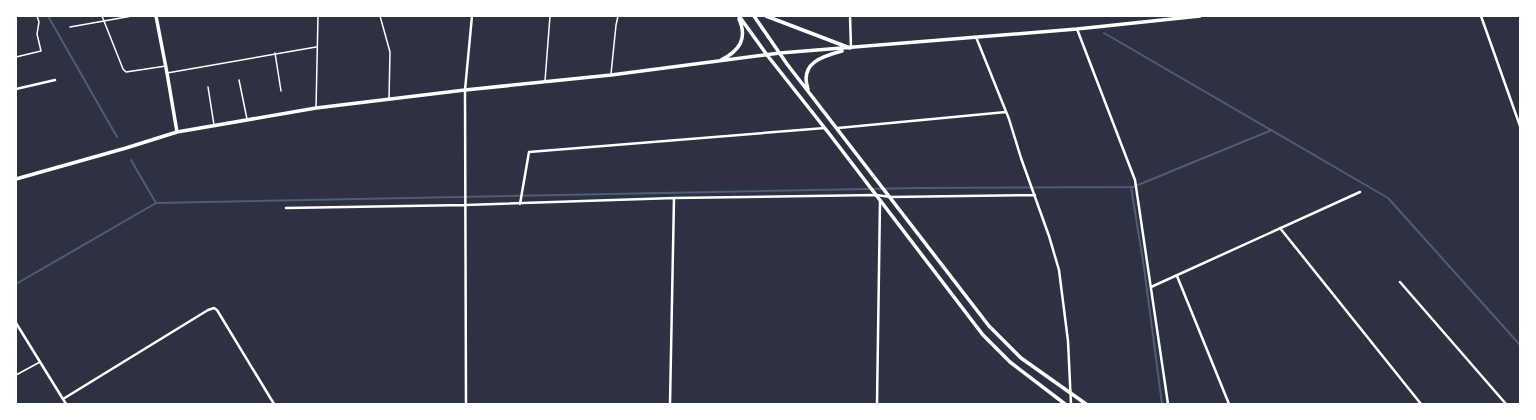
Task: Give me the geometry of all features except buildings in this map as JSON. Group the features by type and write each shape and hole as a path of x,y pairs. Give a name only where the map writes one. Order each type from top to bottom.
{"street":[{"path":"156,16 177,132"},
{"path":"466,404 465,90 472,16"},
{"path":"718,61 731,55 740,47 743,36 739,16"},
{"path":"739,16 767,55 825,128 983,336 1010,362 1065,404"},
{"path":"754,16 809,92 891,197 988,326 1021,358 1086,404"},
{"path":"766,16 851,48"},
{"path":"850,16 851,48"},
{"path":"16,178 84,160 177,132 316,108 545,81 611,75 780,53 1077,29 1200,16"},
{"path":"1481,16 1520,126"},
{"path":"1077,29 1135,180 1168,404"},
{"path":"976,37 1009,119 1021,158 1050,236 1059,270 1068,341 1071,403"},
{"path":"809,92 806,84 807,76 809,68 816,59 851,48"},
{"path":"16,89 55,80"},
{"path":"838,128 1006,112"},
{"path":"520,204 529,152 825,128"},
{"path":"1151,287 1360,192"},
{"path":"286,208 520,204 674,198 876,195 891,197 1035,195"},
{"path":"670,404 674,198"},
{"path":"877,404 880,200"},
{"path":"1280,228 1421,404"},
{"path":"1177,276 1229,404"},
{"path":"1400,282 1506,404"},
{"path":"63,399 211,308 217,310 274,404"},
{"path":"16,323 66,404"}],"lane":[{"path":"16,57 41,51 37,31 39,22 37,16"},
{"path":"102,16 123,69 126,72 166,66"},
{"path":"70,27 132,16"},
{"path":"316,108 316,47 318,16"},
{"path":"380,16 390,52 389,99"},
{"path":"545,81 550,16"},
{"path":"611,75 618,16"},
{"path":"167,74 316,47"},
{"path":"275,54 281,91"},
{"path":"239,80 247,120"},
{"path":"208,87 214,126"},
{"path":"16,375 40,362"}],"waterway":[{"path":"48,16 117,137"},
{"path":"1104,33 1388,198 1520,345"},
{"path":"16,284 156,203 920,188 1133,187 1272,130"},
{"path":"131,160 156,203"},
{"path":"1131,187 1144,267 1162,404"}]}
